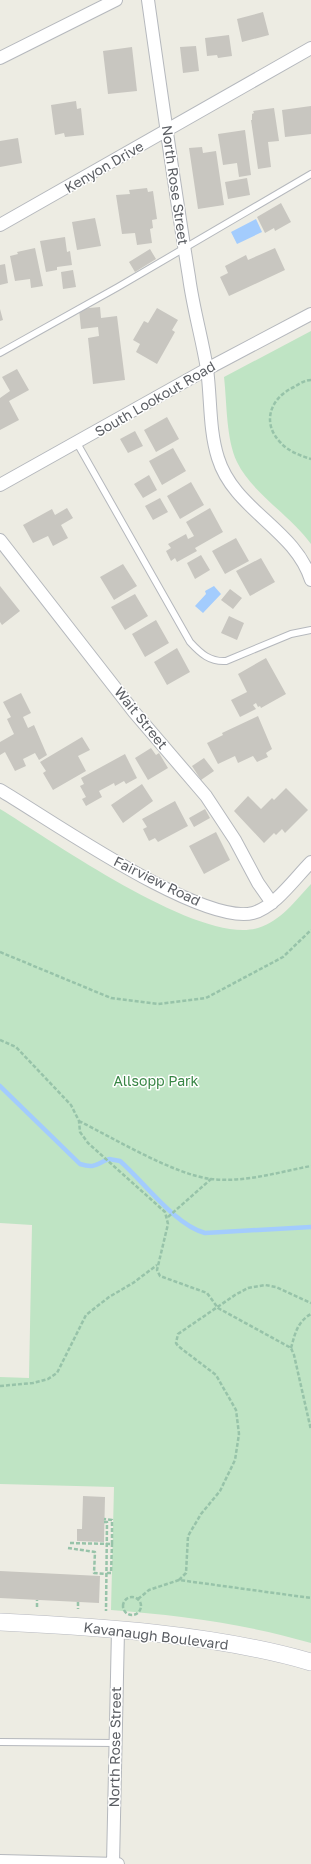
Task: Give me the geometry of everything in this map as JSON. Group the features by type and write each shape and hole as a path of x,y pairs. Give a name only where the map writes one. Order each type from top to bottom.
{"street":[{"path":"0,58 116,0"},
{"name":"North Rose Street","path":"148,0 184,249 207,369"},
{"name":"Kenyon Drive","path":"0,225 311,48"},
{"name":"South Lookout Road","path":"0,485 207,369 311,314"},
{"path":"207,369 214,440 221,467 239,496 292,546 311,580"},
{"name":"Wait Street","path":"0,540 134,712 206,796 235,840 258,884 272,903"},
{"name":"Fairview Road","path":"0,790 85,844 188,899 221,910 247,914 254,913 272,903 311,862"},
{"name":"Kavanaugh Boulevard","path":"0,1622 118,1630 252,1648 311,1662"},
{"name":"North Rose Street","path":"113,1864 118,1630"},
{"path":"0,1861 118,1864"}],"lane":[{"path":"0,353 184,249 311,174"},
{"path":"77,443 190,642 199,652 208,658 217,661 226,661 291,634 311,630"},
{"path":"0,1742 115,1743"}],"path":[{"path":"311,380 286,390 274,402 269,418 272,431 281,444 301,456 311,459"},
{"path":"0,952 111,998 158,1004 206,998 283,957 311,930"},
{"path":"0,1040 16,1047 71,1105 79,1121 80,1132 83,1138 165,1212 168,1217 168,1224 157,1270 160,1276 207,1293 218,1308 291,1348 294,1355 311,1430"},
{"path":"79,1121 162,1163 211,1179 263,1176 311,1166"},
{"path":"168,1217 211,1179"},
{"path":"0,1386 33,1383 48,1379 57,1373 86,1315 109,1297 133,1283 158,1265"},
{"path":"179,1580 186,1573 188,1536 198,1519 220,1491 235,1460 239,1434 236,1410 216,1375 178,1346 176,1343 178,1334 241,1291 264,1285 282,1289 311,1303"},
{"path":"291,1348 297,1328 302,1319 311,1314"},
{"path":"68,1548 95,1552 94,1573 107,1573 111,1573 112,1520 104,1521 107,1522 107,1573 106,1611"},
{"path":"70,1543 112,1544"},
{"path":"80,1543 80,1550"},
{"path":"138,1600 149,1590 179,1580 311,1598"},
{"path":"130,1597 138,1600 140,1607 138,1612 130,1615 125,1612 123,1606 125,1600 130,1597"},
{"path":"37,1600 37,1607"},
{"path":"78,1602 78,1609"}],"green space":[{"path":"311,331 311,544 293,523 261,494 237,462 233,453 229,432 224,377"},
{"name":"Allsopp Park","path":"0,809 126,887 164,906 200,921 232,929 258,928 274,921 287,910 311,884 311,1643 286,1636 212,1621 111,1610 114,1487 0,1484 0,1377 29,1378 32,1225 0,1223"}],"water":[{"path":"256,219 262,232 237,244 231,232"},
{"path":"214,586 221,594 203,613 195,606 206,594 205,591"}],"building":[{"path":"263,12 269,35 242,42 237,19"},
{"path":"229,35 232,56 218,58 217,55 207,56 205,38"},
{"path":"196,46 199,71 183,73 180,47"},
{"path":"132,47 137,91 108,94 103,51"},
{"path":"76,101 77,109 81,108 84,135 65,137 64,133 55,135 51,105"},
{"path":"311,106 311,134 285,137 282,110"},
{"path":"274,108 279,141 268,142 271,167 258,169 251,120 252,114 254,113 253,111"},
{"path":"245,130 251,175 239,177 237,163 223,165 218,134"},
{"path":"18,138 22,163 0,167 0,141"},
{"path":"202,147 203,153 216,151 224,205 198,209 189,148"},
{"path":"247,178 250,195 228,199 225,182"},
{"path":"147,188 148,192 153,191 157,219 152,220 153,228 150,229 152,243 137,245 135,233 122,234 116,195 130,194 129,190"},
{"path":"281,203 291,222 275,231 274,228 265,233 257,217"},
{"path":"95,218 101,246 77,250 72,222"},
{"path":"65,237 67,252 70,251 72,265 57,267 57,270 46,272 40,241"},
{"path":"35,248 43,286 31,288 30,279 15,281 10,256 18,254 17,252"},
{"path":"275,248 285,270 229,296 220,277 228,273 225,266 246,255 248,260"},
{"path":"150,249 156,259 135,272 129,262"},
{"path":"5,264 8,283 0,285 0,265"},
{"path":"73,270 76,287 63,289 61,272"},
{"path":"100,307 101,318 117,316 125,380 93,384 88,338 99,336 98,327 81,329 79,309"},
{"path":"157,308 178,320 172,330 175,332 157,364 136,352 140,344 133,340 144,321 148,323"},
{"path":"0,309 3,320 0,321"},
{"path":"17,369 29,390 9,401 19,420 0,430 0,398 10,391 2,377"},
{"path":"167,417 179,439 156,452 144,430"},
{"path":"135,431 143,446 128,453 120,439"},
{"path":"173,448 186,471 162,485 149,461"},
{"path":"149,475 157,490 143,498 134,484"},
{"path":"191,482 204,505 180,519 167,496"},
{"path":"160,498 168,512 153,520 145,506"},
{"path":"67,508 73,518 61,525 68,538 53,546 48,536 33,543 23,525 52,509 55,515"},
{"path":"210,508 223,532 195,548 197,551 177,562 175,558 171,561 166,551 171,548 168,544 186,534 188,539 194,536 186,522"},
{"path":"236,538 249,561 225,574 212,551"},
{"path":"201,555 210,570 195,579 187,563"},
{"path":"261,558 275,582 250,596 236,571"},
{"path":"123,564 137,586 114,600 100,577"},
{"path":"0,586 20,611 2,625 0,622"},
{"path":"230,589 242,598 233,609 221,600"},
{"path":"135,594 148,616 125,630 111,607"},
{"path":"229,616 244,623 237,640 221,633"},
{"path":"156,620 169,643 145,657 132,634"},
{"path":"177,648 190,672 167,685 154,662"},
{"path":"266,658 286,694 261,708 260,706 258,707 256,703 253,705 256,709 240,717 231,700 247,692 238,674"},
{"path":"21,693 31,713 23,717 28,728 34,725 47,755 39,760 35,753 23,759 26,766 15,771 5,752 0,755 0,742 14,734 7,719 11,717 3,702"},
{"path":"258,716 272,749 266,753 268,757 257,762 253,756 238,763 235,756 218,764 207,743 223,735 222,733"},
{"path":"82,737 90,750 78,756 86,771 53,790 43,773 46,771 40,762"},
{"path":"151,748 156,755 159,753 168,768 148,780 135,758"},
{"path":"125,754 137,778 126,784 124,781 115,786 114,783 99,791 102,797 86,806 82,799 86,797 80,786 84,784 81,778"},
{"path":"204,758 214,771 201,780 192,766"},
{"path":"142,784 153,801 123,823 111,805"},
{"path":"286,788 308,810 285,833 282,829 276,835 274,833 264,843 234,811 248,796 261,809 272,798 274,800"},
{"path":"175,801 188,826 158,842 155,838 149,841 143,829 147,827 142,819"},
{"path":"205,809 210,818 194,827 189,818"},
{"path":"216,832 230,860 204,874 189,846"},
{"path":"83,1496 105,1497 104,1542 77,1541 77,1529 82,1529"},
{"path":"0,1571 100,1576 99,1603 0,1598"}],"waterway":[{"path":"0,1086 80,1164 93,1166 109,1159 120,1161 171,1212 182,1221 205,1233 311,1227"}]}
